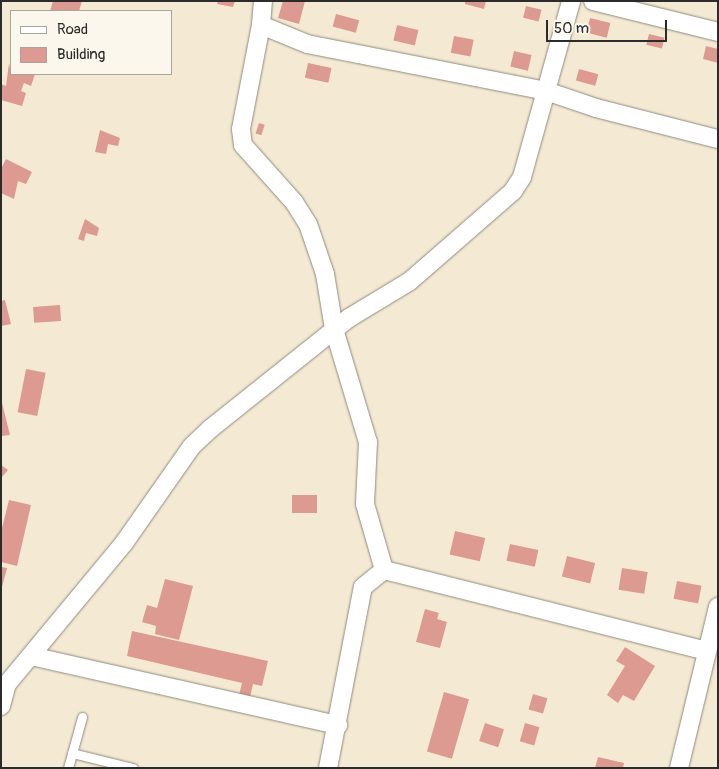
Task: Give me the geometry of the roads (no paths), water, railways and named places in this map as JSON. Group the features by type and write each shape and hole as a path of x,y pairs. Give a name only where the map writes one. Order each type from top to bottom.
{"street":[{"path":"263,1 261,25 240,129 243,145 294,202 308,224 325,274 334,329 368,442 365,504 384,570"},
{"path":"1,706 7,684 124,543 192,446 210,428 252,398 334,329 410,281 513,191 522,177 571,1"},
{"path":"593,1 718,32"},
{"path":"261,25 307,44 546,91 596,108 718,139"},
{"path":"384,570 706,652"},
{"path":"328,768 363,587 384,570"},
{"path":"679,768 718,607"},
{"path":"31,656 338,724"}],"lane":[{"path":"68,768 82,717"},
{"path":"72,753 133,768"}]}
